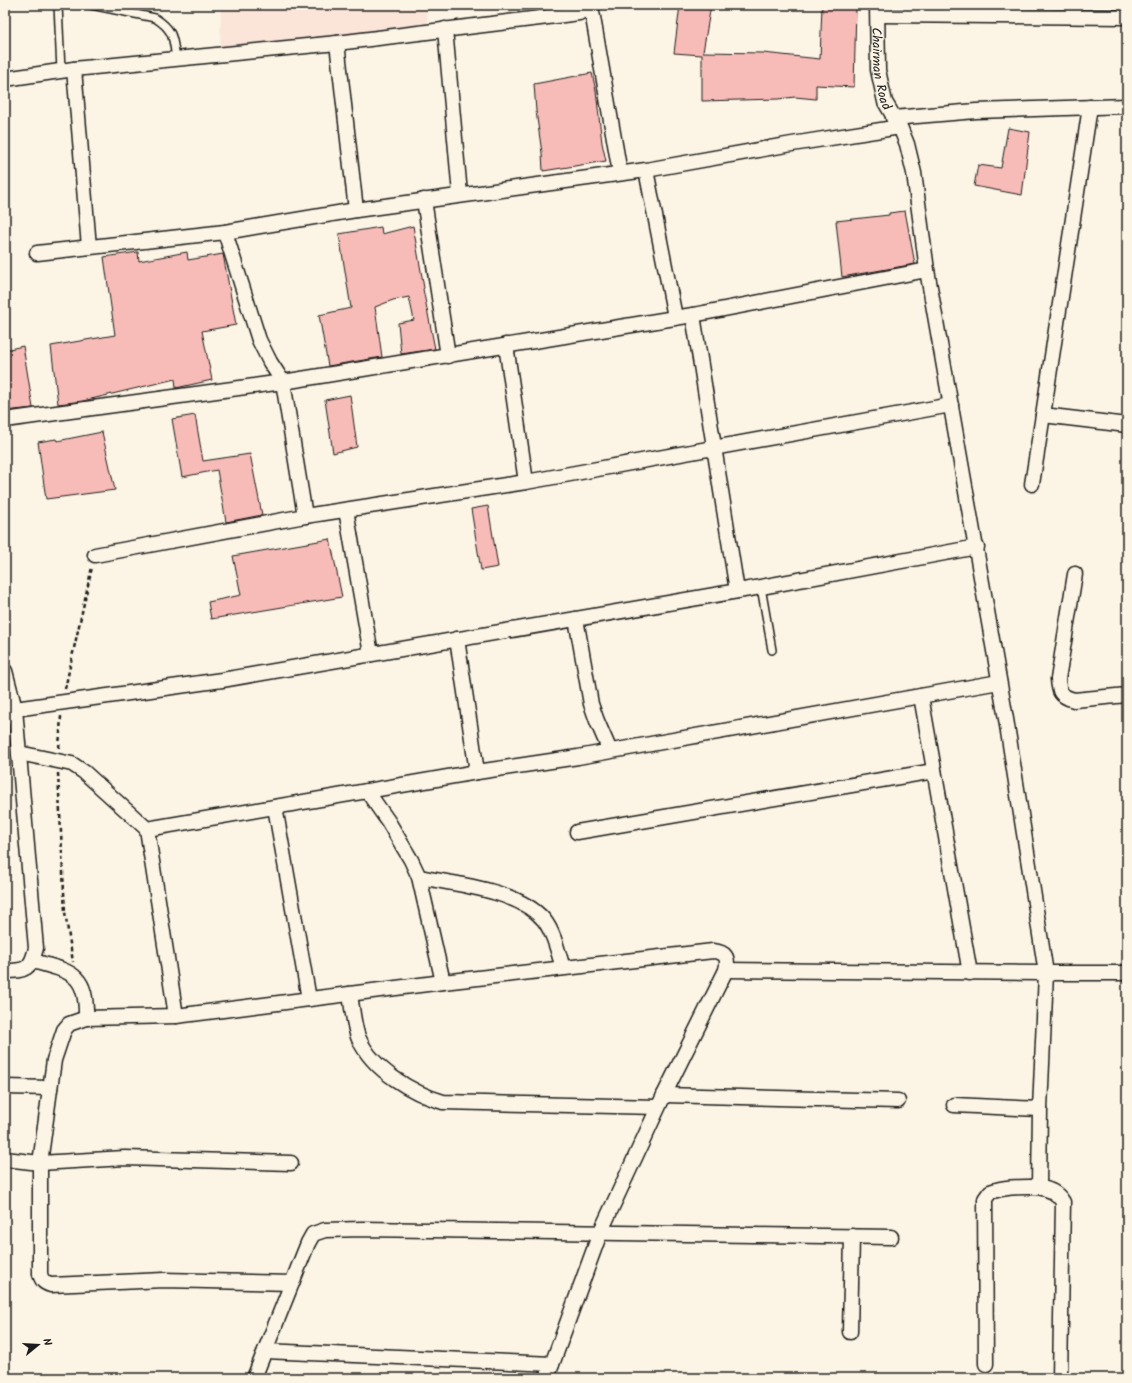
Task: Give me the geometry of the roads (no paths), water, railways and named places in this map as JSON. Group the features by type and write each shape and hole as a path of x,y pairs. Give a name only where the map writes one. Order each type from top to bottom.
{"street":[{"path":"5,79 68,70 337,43 445,29 541,11 578,13 591,5 620,173"},
{"path":"877,10 1127,17"},
{"name":"Chairman Road","path":"877,10 878,70 885,102 897,122 907,144 914,173 927,270 977,547 1046,973 1040,1109 1039,1187"},
{"path":"445,29 460,194"},
{"path":"337,43 356,210"},
{"path":"68,70 89,247"},
{"path":"37,253 225,232 460,194 646,170 799,143 897,122 976,111 1127,106"},
{"path":"1032,484 1090,107"},
{"path":"646,170 675,317"},
{"path":"424,200 448,356"},
{"path":"225,232 260,340 270,362 283,382 305,516"},
{"path":"5,420 283,382 448,356 506,345 693,315 927,270"},
{"path":"693,315 737,590"},
{"path":"506,345 526,482"},
{"path":"95,555 305,516 526,482 951,405"},
{"path":"1043,415 1127,425"},
{"path":"346,510 371,654"},
{"path":"15,709 222,680 737,590 762,587 977,547"},
{"path":"1075,574 1058,679 1061,694 1066,698 1074,700 1127,695"},
{"path":"576,619 591,704 610,751"},
{"path":"457,639 477,772"},
{"path":"5,671 15,709 36,948 33,961 28,966 21,970 5,971"},
{"path":"147,829 477,772 610,751 999,682"},
{"path":"921,696 970,973"},
{"path":"19,753 72,764 84,772 147,829 176,1016"},
{"path":"577,832 934,771"},
{"path":"367,791 392,827 419,877 443,982"},
{"path":"275,807 309,999"},
{"path":"419,877 482,889 510,898 531,908 544,920 553,937 563,968"},
{"path":"292,1283 164,1280 51,1285 45,1283 41,1279 40,1163 54,1060 64,1030 69,1024 86,1018 176,1016 443,982 721,951 726,957 728,963 726,970 661,1101 600,1233 547,1378"},
{"path":"33,961 58,968 76,978 83,988 86,1000 86,1018"},
{"path":"726,970 1127,973"},
{"path":"350,994 358,1038 367,1054 380,1068 431,1098 443,1102 898,1101"},
{"path":"5,1087 50,1088"},
{"path":"954,1105 1040,1109"},
{"path":"5,1159 40,1163 125,1158 291,1163"},
{"path":"986,1364 985,1199 990,1192 997,1189 1010,1187 1039,1187 1052,1190 1063,1202 1060,1378"},
{"path":"254,1378 308,1243 313,1234 325,1230 362,1229 891,1236"},
{"path":"850,1332 852,1236"},
{"path":"265,1351 552,1364"}],"lane":[{"path":"58,5 68,70"},
{"path":"91,5 155,18 163,23 169,29 173,39 176,59"},
{"path":"762,587 772,650"}]}
